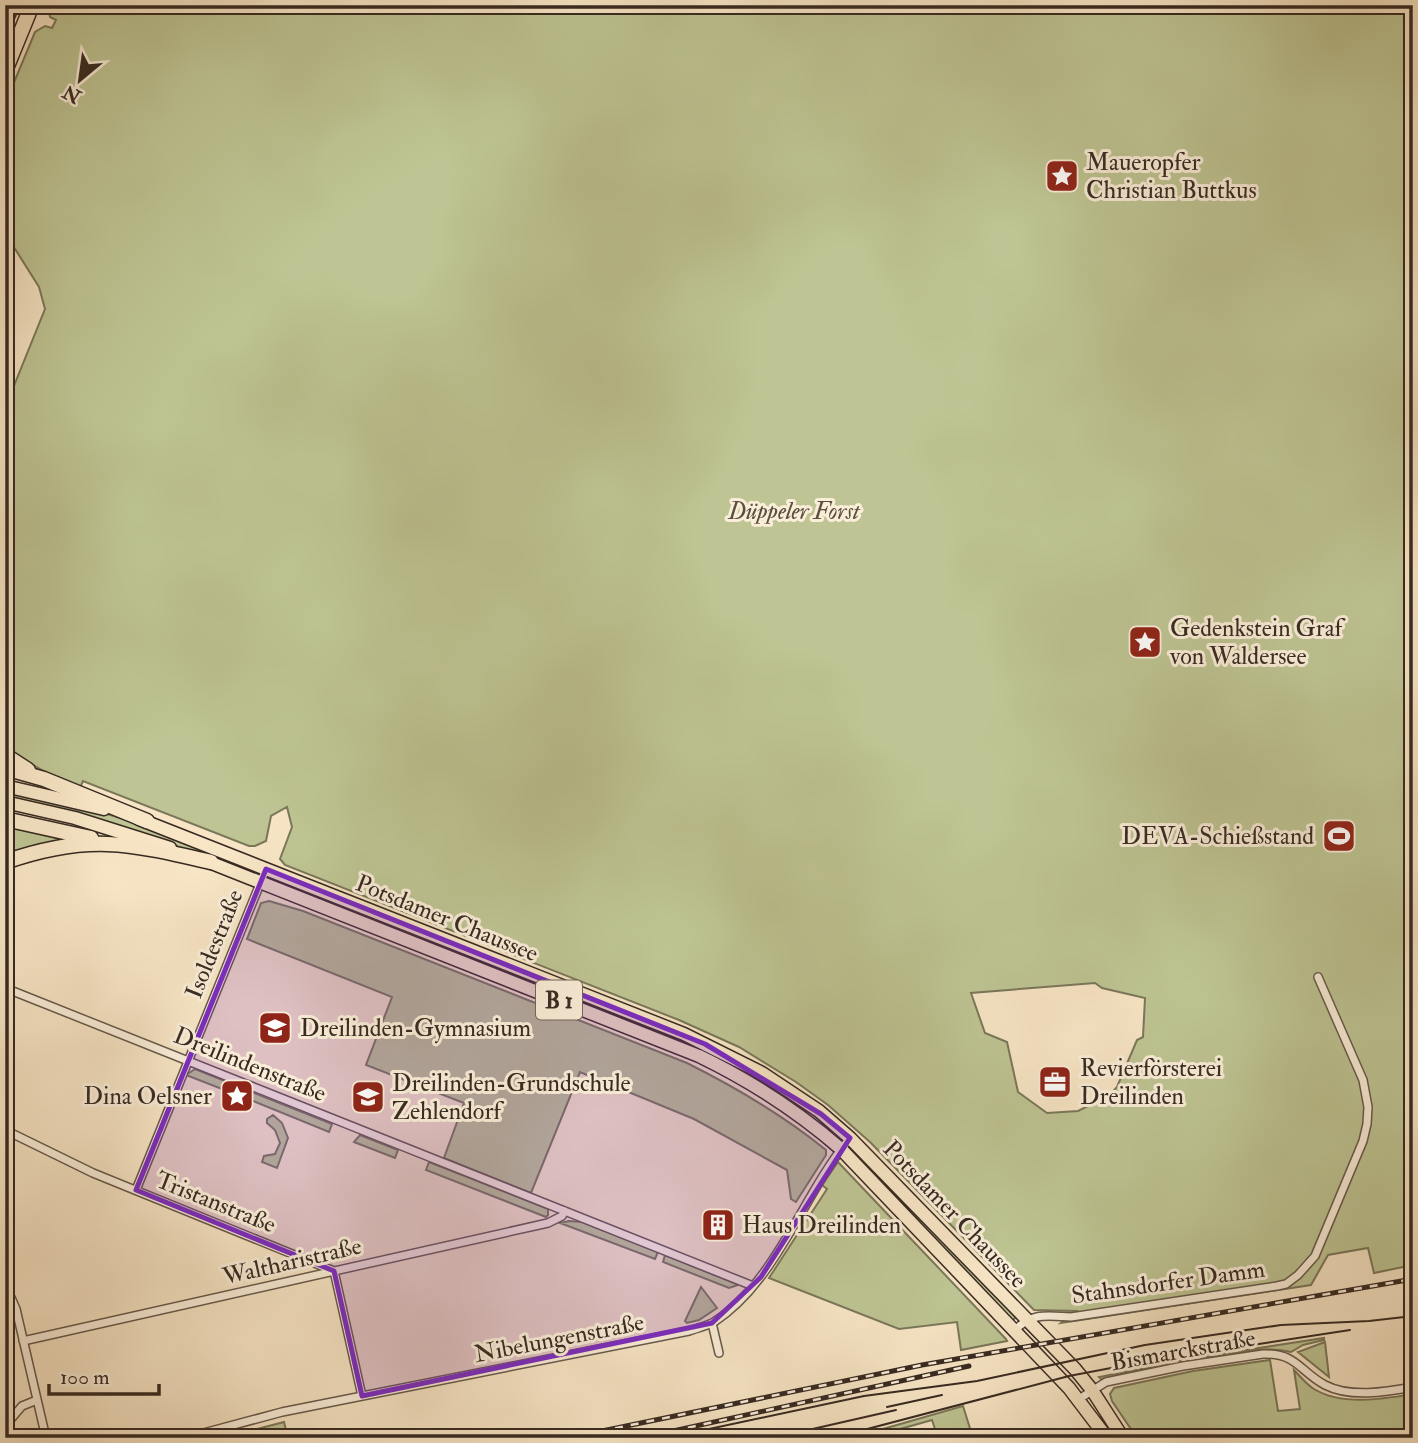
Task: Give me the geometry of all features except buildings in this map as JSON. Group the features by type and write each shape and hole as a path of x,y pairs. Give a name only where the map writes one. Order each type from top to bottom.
{"highway":[{"path":"5,21 12,5"},
{"path":"5,71 32,5"},
{"path":"5,755 44,779"},
{"path":"5,768 44,779 147,821"},
{"path":"5,819 211,862"},
{"path":"5,862 61,846 113,843"}],"main road":[{"name":"Potsdamer Chaussee","path":"5,786 79,802 147,821 714,1048 762,1073 789,1090 850,1138 1026,1318"},
{"name":"Potsdamer Chaussee","path":"5,802 136,836 211,862 699,1056 781,1101 841,1149 1015,1330"},
{"name":"B 1","path":"1026,1318 1092,1390 1124,1438"},
{"name":"B 1","path":"1015,1330 1079,1399 1107,1438"}],"street":[{"name":"Isoldestraße","path":"136,1190 266,869"},
{"name":"Stahnsdorfer Damm","path":"1026,1318 1045,1315 1071,1317 1277,1286 1286,1284 1308,1266 1319,1247 1363,1141 1368,1107 1363,1080 1318,977"},
{"name":"Dreilindenstraße","path":"5,988 753,1286"},
{"name":"Tristanstraße","path":"5,1130 64,1160 334,1271"},
{"name":"Nibelungenstraße","path":"185,1438 282,1412 689,1331 712,1323 740,1300 761,1277 850,1138"},
{"name":"Waltharistraße","path":"23,1341 548,1223 562,1216 565,1211"},
{"path":"334,1271 362,1396"},
{"path":"5,1284 16,1309 46,1438"},
{"path":"1015,1330 1026,1318"},
{"path":"712,1323 719,1353"},
{"name":"Bismarckstraße","path":"1079,1399 1106,1382 1183,1366 1276,1353 1291,1358 1320,1382 1336,1389 1374,1392 1413,1387"},
{"path":"5,1426 22,1406 37,1400"}],"highlighted area":[{"path":"266,869 705,1044 821,1114 850,1138 761,1277 712,1323 362,1396 334,1271 136,1190"}],"green space":[{"name":"Düppeler Forst","path":"47,5 1413,5 1413,1265 1374,1273 1368,1248 1328,1255 1311,1285 1061,1323 1076,1311 1034,1310 870,1142 828,1105 739,1047 679,1020 285,865 280,859 292,827 287,807 271,816 266,841 249,846 83,781 80,788 5,749 5,397 9,398 45,309 39,287 5,233 5,104 35,32 45,26 52,28 56,20 50,17","holes":["1095,983 1102,988 1145,998 1143,1037 1137,1040 1117,1087 1110,1095 1078,1111 1047,1113 1018,1092 1007,1042 985,1033 971,993"]},
{"path":"5,789 88,808 133,822 249,866 246,872 163,841 5,798"},
{"path":"5,826 61,839 5,857"},
{"path":"277,877 695,1043 777,1086 838,1132 834,1138 769,1089 275,883"},
{"path":"269,901 303,911 687,1063 742,1092 776,1114 826,1150 826,1155 796,1202 791,1199 787,1170 694,1119 580,1072 531,1193 444,1158 464,1103 366,1065 392,997 247,939 261,903"},
{"path":"195,1069 230,1083 227,1091 186,1075"},
{"path":"234,1085 332,1124 329,1132 231,1092"},
{"path":"273,1115 282,1123 288,1138 277,1168 262,1162 264,1156 275,1154 280,1143 275,1130 267,1123 267,1119"},
{"path":"360,1135 398,1150 395,1158 354,1142"},
{"path":"852,1144 1018,1315 1012,1321 847,1150"},
{"path":"429,1162 548,1209 548,1215 546,1217 426,1170"},
{"path":"838,1162 1007,1341 961,1350 957,1322 899,1329 769,1278 827,1189 822,1185"},
{"path":"582,1222 658,1252 655,1259 560,1223"},
{"path":"665,1255 738,1285 729,1288 663,1262"},
{"path":"701,1287 717,1308 699,1320 687,1323 685,1321"},
{"path":"1324,1338 1291,1352 1250,1351 1101,1379 1099,1377 1199,1357"},
{"path":"1325,1342 1329,1377 1298,1352"},
{"path":"1270,1360 1278,1411 1300,1409 1294,1370 1314,1389 1337,1398 1363,1400 1413,1394 1413,1438 1137,1438 1110,1394 1114,1388 1193,1371"},
{"path":"963,1406 973,1438 938,1438 932,1420 879,1435 880,1438 855,1437"},
{"path":"284,1422 288,1438 222,1438"}],"tram line":[{"path":"667,1438 864,1396 977,1381 1145,1345 1281,1325 1413,1316"},
{"path":"833,1438 1069,1376 1350,1330"},
{"path":"887,1407 942,1395"},
{"path":"773,1438 896,1410"},
{"path":"748,1438 781,1431"}],"railway":[{"path":"568,1438 922,1365 1413,1279"},
{"path":"641,1438 969,1366"}],"place":[{"name":"Maueropfer Christian Buttkus","path":"1062,176"},
{"name":"Gedenkstein Graf von Waldersee","path":"1145,642"},
{"name":"DEVA-Schießstand","path":"1339,836"},
{"name":"Dreilinden-Gymnasium","path":"275,1028"},
{"name":"Revierförsterei Dreilinden","path":"1055,1082"},
{"name":"Dina Oelsner","path":"237,1096"},
{"name":"Dreilinden-Grundschule Zehlendorf","path":"368,1097"},
{"name":"Haus Dreilinden","path":"718,1225"}]}
